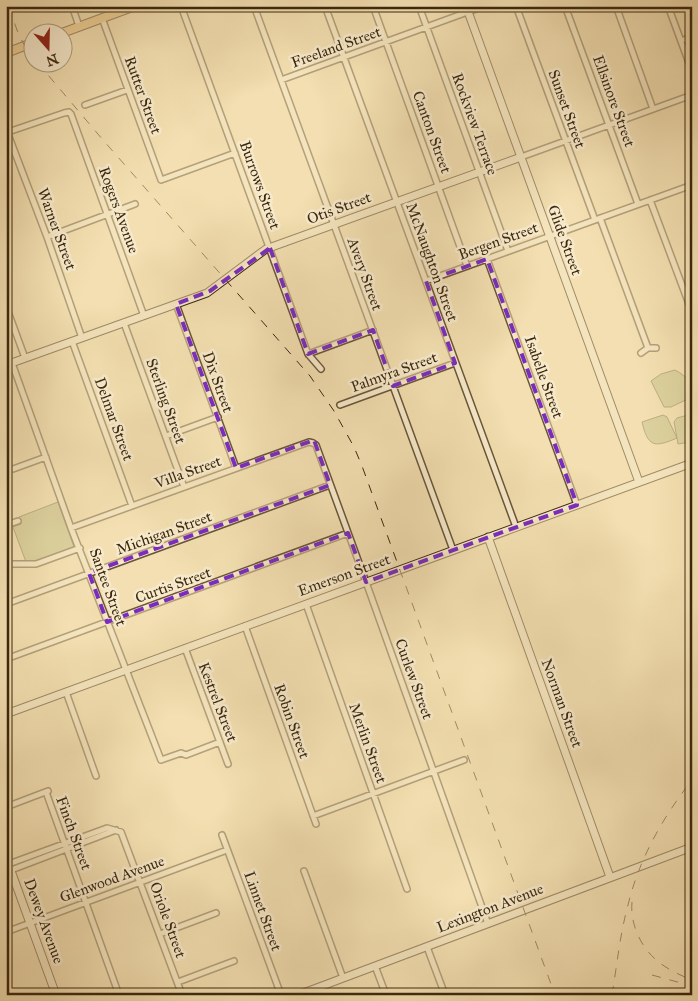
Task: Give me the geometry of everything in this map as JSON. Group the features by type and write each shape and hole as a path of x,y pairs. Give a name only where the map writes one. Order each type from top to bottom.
{"main road":[{"path":"72,28 135,6"},
{"path":"6,53 22,47"}],"street":[{"path":"72,6 79,26"},
{"name":"Burrows Street","path":"181,6 308,354 321,369"},
{"name":"Avery Street","path":"254,6 453,550"},
{"name":"McNaughton Street","path":"325,6 516,527"},
{"name":"Canton Street","path":"373,6 467,266"},
{"name":"Rockview Terrace","path":"419,6 508,251"},
{"name":"Freeland Street","path":"280,80 426,27 467,9 484,6"},
{"name":"Sunset Street","path":"516,6 566,140 648,348"},
{"name":"Ellsinore Street","path":"565,6 638,204"},
{"path":"616,6 653,109"},
{"path":"668,6 692,71"},
{"name":"Glide Street","path":"467,9 639,482"},
{"name":"Rutter Street","path":"102,18 161,180 235,153"},
{"path":"681,41 692,37"},
{"path":"86,105 128,90"},
{"name":"Otis Street","path":"9,364 210,291 263,251 270,248 692,95"},
{"name":"Rogers Avenue","path":"7,130 64,112 70,113 144,316"},
{"name":"Warner Street","path":"7,130 47,236 82,338"},
{"name":"Bergen Street","path":"426,281 692,184"},
{"path":"650,200 692,312"},
{"path":"47,236 135,204"},
{"name":"Isabelle Street","path":"487,259 577,505"},
{"name":"Dix Street","path":"176,304 236,468"},
{"path":"6,306 26,358"},
{"name":"Sterling Street","path":"124,323 184,487"},
{"path":"308,354 372,330"},
{"name":"Delmar Street","path":"72,341 132,506"},
{"path":"641,353 648,348 656,348"},
{"name":"Palmyra Street","path":"340,405 455,363"},
{"name":"Santee Street","path":"9,364 161,760 181,752 186,754 220,742"},
{"path":"166,436 218,417"},
{"name":"Villa Street","path":"72,528 309,442 314,442"},
{"name":"Curlew Street","path":"314,442 488,924"},
{"path":"13,469 46,457"},
{"name":"Emerson Street","path":"6,714 692,463"},
{"name":"Michigan Street","path":"6,604 330,485"},
{"path":"6,525 18,521"},
{"name":"Curtis Street","path":"6,659 348,533"},
{"name":"Norman Street","path":"488,537 610,877"},
{"path":"6,564 36,564 80,548"},
{"name":"Merlin Street","path":"306,604 407,890"},
{"name":"Robin Street","path":"245,626 316,824"},
{"name":"Kestrel Street","path":"185,648 228,764"},
{"path":"66,692 96,776"},
{"path":"313,816 464,760"},
{"name":"Finch Street","path":"6,807 47,792 120,995"},
{"name":"Oriole Street","path":"65,846 106,828 122,832 182,995"},
{"name":"Linnet Street","path":"222,835 281,995"},
{"path":"8,868 65,846"},
{"name":"Lexington Avenue","path":"298,995 317,991 343,978 692,847"},
{"name":"Glenwood Avenue","path":"6,932 227,850"},
{"name":"Dewey Avenue","path":"6,857 8,868 56,995"},
{"path":"304,871 343,978"},
{"path":"160,934 216,913"},
{"path":"427,947 445,995"},
{"path":"178,982 234,961"},
{"path":"375,966 386,995"}],"highlighted area":[{"path":"270,248 308,354 373,330 393,386 455,363 426,281 487,259 577,505 366,582 348,533 107,622 89,573 330,485 314,440 236,468 176,304 210,291"}],"green space":[{"path":"675,370 688,381 692,397 671,407 664,407 651,381 661,374"},
{"path":"692,414 692,441 678,444 674,422 677,418"},
{"path":"663,415 667,417 677,438 663,443 653,443 647,436 642,422"},
{"path":"58,502 74,547 37,561 26,562 13,527 21,524 19,517"}],"railway":[{"path":"10,6 22,42"},
{"path":"45,72 310,376 334,411 354,447 555,995"},
{"path":"612,995 625,916 639,871 653,839 671,809 692,780"},
{"path":"632,902 634,925 641,942 647,950 667,968 692,980"},
{"path":"652,975 692,986"}]}
